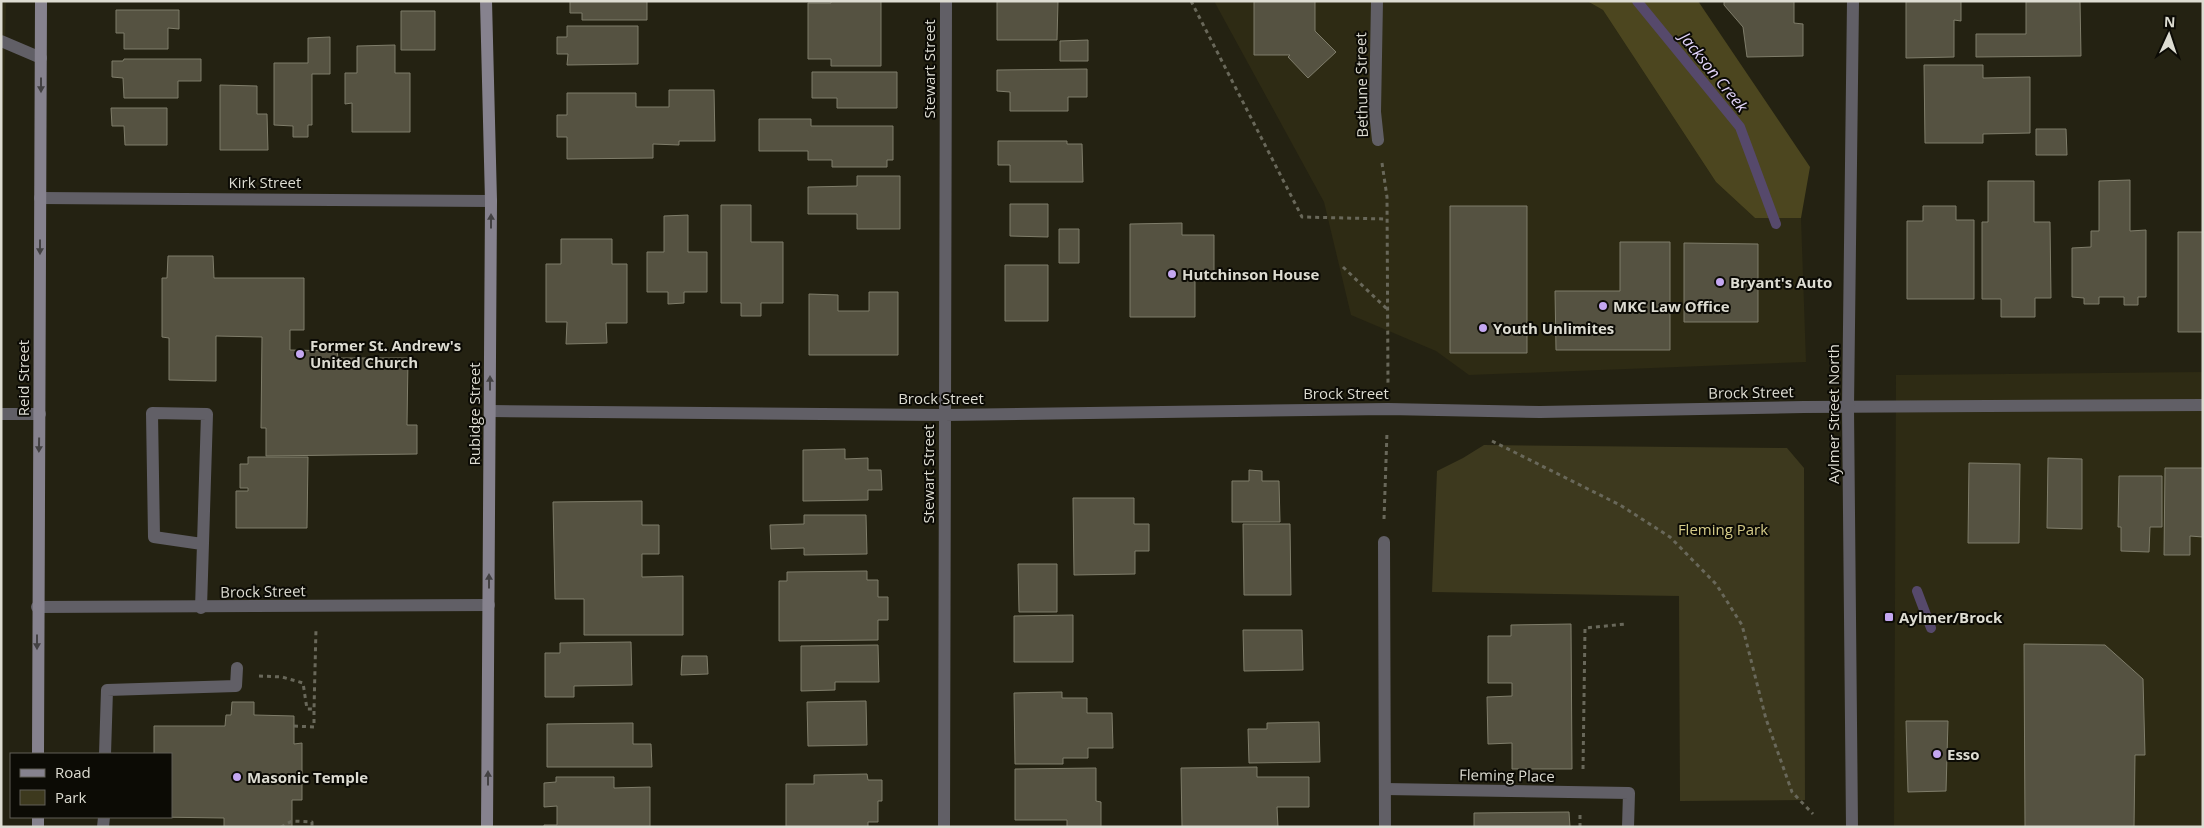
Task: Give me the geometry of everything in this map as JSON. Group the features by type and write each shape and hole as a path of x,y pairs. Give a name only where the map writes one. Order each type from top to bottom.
{"main road":[{"name":"Reid Street","path":"38,753 37,607 40,414 41,1"},
{"name":"Rubidge Street","path":"486,1 491,201 487,827"}],"street":[{"name":"Stewart Street","path":"944,827 946,1"},
{"name":"Bethune Street","path":"1377,1 1375,112 1378,140"},
{"name":"Aylmer Street North","path":"1852,827 1848,408 1853,1"},
{"path":"1,41 41,58"},
{"name":"Kirk Street","path":"40,198 491,201"},
{"name":"Brock Street","path":"490,410 944,415 1388,409 1540,412 1804,407 2203,406"},
{"path":"201,608 207,414 152,413 154,537 202,544"},
{"path":"1,414 40,414"},
{"path":"1384,542 1386,827"},
{"name":"Brock Street","path":"37,607 201,608 489,605"},
{"path":"105,753 107,690 236,686 237,668"},
{"name":"Fleming Place","path":"1386,789 1629,793 1628,827"},
{"path":"38,826 48,827"}],"path":[{"path":"1191,1 1302,217 1387,219"},
{"name":"Bethune Street","path":"1378,140 1387,197 1388,409 1384,542"},
{"path":"1343,267 1388,310"},
{"path":"1492,441 1620,506 1670,537 1716,584 1742,625 1766,719 1792,792 1813,814"},
{"path":"294,726 314,727 317,606"},
{"path":"1580,827 1580,792 1585,759 1585,628 1626,624"},
{"path":"237,668 253,676 282,676 303,683 307,709 314,710"},
{"path":"281,827 292,821 312,822 312,827"}],"shaded area":[{"path":"1,1 6,1 1,225"},
{"path":"1214,1 1587,1 1603,10 1716,182 1755,218 1801,218 1806,362 1469,375 1436,351 1351,315 1324,202"},
{"path":"1587,1 1698,1 1810,167 1801,218 1755,218 1716,182 1603,10"},
{"path":"2203,372 2203,827 1894,827 1896,375"}],"green space":[{"name":"Fleming Park","path":"1484,445 1787,448 1804,468 1805,800 1680,801 1679,596 1432,592 1437,471"}],"building":[{"path":"570,1 647,1 647,20 582,20 582,13 570,13"},
{"path":"831,1 881,1 881,66 831,66 831,59 808,59 808,3 831,3"},
{"path":"997,1 1058,1 1057,40 997,40"},
{"path":"1254,1 1315,1 1315,31 1336,52 1308,78 1288,57 1290,55 1254,55"},
{"path":"1724,1 1794,1 1794,23 1803,24 1803,56 1747,57 1743,27 1724,5"},
{"path":"1906,1 1961,1 1961,21 1954,20 1954,57 1906,58"},
{"path":"2026,1 2080,1 2081,56 1976,57 1976,34 2026,34"},
{"path":"116,10 179,10 179,29 168,28 168,49 124,49 124,33 116,33"},
{"path":"401,11 435,11 435,50 401,50"},
{"path":"567,26 638,26 638,64 567,65 568,54 557,54 557,37 567,37"},
{"path":"330,37 330,74 312,74 312,125 308,125 308,137 293,137 293,126 274,125 274,63 308,63 308,38"},
{"path":"1088,40 1088,61 1060,61 1060,41"},
{"path":"395,45 395,73 410,73 410,132 352,132 352,103 345,104 345,73 357,73 357,46"},
{"path":"124,59 201,59 201,81 178,81 178,98 124,98 123,78 112,77 112,61 123,61"},
{"path":"1924,65 1983,65 1983,78 2030,77 2030,133 1983,134 1983,143 1925,143"},
{"path":"1087,69 1087,97 1068,97 1068,111 1010,111 1010,92 997,91 997,70"},
{"path":"812,72 897,72 897,108 837,108 837,98 812,98"},
{"path":"220,85 257,86 257,114 267,114 268,150 220,150"},
{"path":"669,90 714,90 715,141 679,141 679,145 653,144 653,158 567,159 567,137 557,137 557,115 567,115 567,93 636,93 636,107 669,107"},
{"path":"111,108 167,108 167,145 125,145 124,126 112,126"},
{"path":"759,119 811,119 811,126 893,126 893,160 887,160 887,167 832,167 832,160 808,160 808,151 759,151"},
{"path":"2036,129 2066,129 2067,155 2036,155"},
{"path":"998,141 1067,141 1067,144 1082,144 1083,182 1010,182 1010,165 998,165"},
{"path":"857,176 900,176 900,229 857,229 857,214 808,214 808,187 857,186"},
{"path":"2130,180 2130,231 2146,230 2146,297 2138,297 2138,305 2124,305 2124,297 2099,297 2099,304 2084,304 2084,298 2072,297 2072,248 2091,247 2091,231 2099,231 2099,181"},
{"path":"1988,181 2034,181 2034,222 2050,222 2051,298 2035,298 2035,317 2001,317 2001,299 1982,299 1982,222 1988,222"},
{"path":"1010,204 1048,204 1048,237 1010,236"},
{"path":"721,205 751,205 751,242 783,242 783,303 761,303 761,316 741,316 741,303 721,303"},
{"path":"1450,206 1527,206 1527,353 1450,353"},
{"path":"1923,206 1956,206 1956,220 1974,220 1974,299 1907,299 1907,221 1923,221"},
{"path":"688,215 688,252 707,252 707,292 684,292 684,303 668,304 668,292 647,292 647,252 664,252 664,216"},
{"name":"Hutchinson House","path":"1182,223 1182,235 1214,235 1214,278 1195,278 1195,317 1130,317 1130,224"},
{"path":"1059,229 1079,229 1079,263 1059,263"},
{"path":"2178,232 2203,232 2203,332 2178,332"},
{"path":"561,239 612,239 612,264 627,264 627,323 606,323 607,343 566,344 567,322 546,322 546,264 561,264"},
{"path":"1620,242 1670,242 1670,350 1556,350 1555,291 1620,291"},
{"path":"1684,243 1758,244 1758,322 1684,322"},
{"name":"Former St. Andrew's United Church","path":"168,256 213,256 214,278 304,278 304,330 290,330 290,350 337,351 338,358 408,358 407,425 417,425 417,454 266,456 266,428 261,428 262,337 216,336 216,381 169,380 169,338 162,337 162,278 167,278"},
{"path":"1005,265 1048,265 1048,321 1005,321"},
{"path":"869,292 898,292 898,355 809,355 809,294 838,295 838,311 869,311"},
{"path":"845,449 845,459 868,458 868,470 881,470 882,490 868,490 868,500 803,501 803,450"},
{"path":"248,457 308,457 307,528 236,528 236,491 248,491 248,488 240,488 240,464 248,464"},
{"path":"2048,458 2082,459 2082,529 2047,528"},
{"path":"1969,463 2020,464 2019,543 1968,543"},
{"path":"2165,468 2203,468 2203,537 2190,536 2190,555 2164,555"},
{"path":"1249,470 1262,471 1262,481 1279,481 1280,522 1232,522 1232,481 1249,481"},
{"path":"2119,476 2162,476 2162,527 2150,527 2149,552 2121,551 2121,527 2118,527"},
{"path":"1073,498 1134,498 1134,524 1149,524 1149,551 1135,551 1135,574 1074,575"},
{"path":"642,501 642,525 659,525 659,554 642,554 642,577 683,576 683,635 584,635 584,599 555,599 553,502"},
{"path":"804,515 866,515 867,554 804,555 804,548 771,549 770,525 804,524"},
{"path":"1243,524 1290,524 1291,595 1244,595"},
{"path":"1018,564 1057,564 1057,612 1019,612"},
{"path":"867,571 867,580 878,580 878,597 888,597 888,620 878,620 878,640 779,641 779,581 787,581 787,572"},
{"path":"1073,615 1073,662 1014,662 1014,616"},
{"path":"1571,624 1572,769 1512,769 1512,743 1488,744 1487,697 1512,696 1512,683 1488,683 1488,636 1511,636 1511,625"},
{"path":"1243,630 1302,630 1303,670 1244,671"},
{"path":"631,642 632,685 574,686 574,697 545,697 545,653 560,653 560,643"},
{"path":"2024,644 2105,645 2143,679 2145,755 2135,755 2134,827 2025,827"},
{"path":"878,645 879,682 835,682 835,690 801,691 801,646"},
{"path":"682,656 707,656 708,674 681,675"},
{"path":"1062,692 1062,698 1087,698 1087,713 1112,713 1113,748 1088,748 1088,758 1063,758 1063,764 1015,764 1014,693"},
{"path":"866,701 867,745 808,746 807,702"},
{"name":"Masonic Temple","path":"232,702 254,702 254,715 294,716 294,744 302,743 302,800 292,800 292,827 224,827 224,818 172,817 172,753 154,753 154,726 225,726 226,715 231,715"},
{"path":"1906,721 1948,721 1946,791 1908,792"},
{"path":"1319,722 1320,762 1249,763 1248,729 1267,729 1267,723"},
{"path":"633,723 633,744 651,744 652,767 547,767 547,724"},
{"path":"1257,767 1257,777 1309,777 1309,807 1277,807 1278,827 1182,827 1181,768"},
{"path":"1096,768 1096,801 1101,802 1101,827 1067,827 1067,820 1015,820 1015,769"},
{"path":"867,774 868,780 882,780 882,801 878,801 878,822 868,822 868,827 786,827 786,784 814,784 814,775"},
{"path":"556,777 614,777 614,788 650,787 650,827 544,827 544,825 557,825 557,806 544,807 544,783 556,782"},
{"path":"1569,812 1570,827 1474,827 1474,813"}],"waterway":[{"name":"Jackson Creek","path":"1637,1 1740,127 1776,224"},
{"path":"1917,591 1931,628"}],"place":[{"name":"Hutchinson House","path":"1172,274"},
{"name":"Bryant's Auto","path":"1720,282"},
{"name":"MKC Law Office","path":"1603,306"},
{"name":"Youth Unlimites","path":"1483,328"},
{"name":"Former St. Andrew's United Church","path":"300,354"},
{"name":"Aylmer/Brock","path":"1889,617"},
{"name":"Esso","path":"1937,754"},
{"name":"Masonic Temple","path":"237,777"}]}
